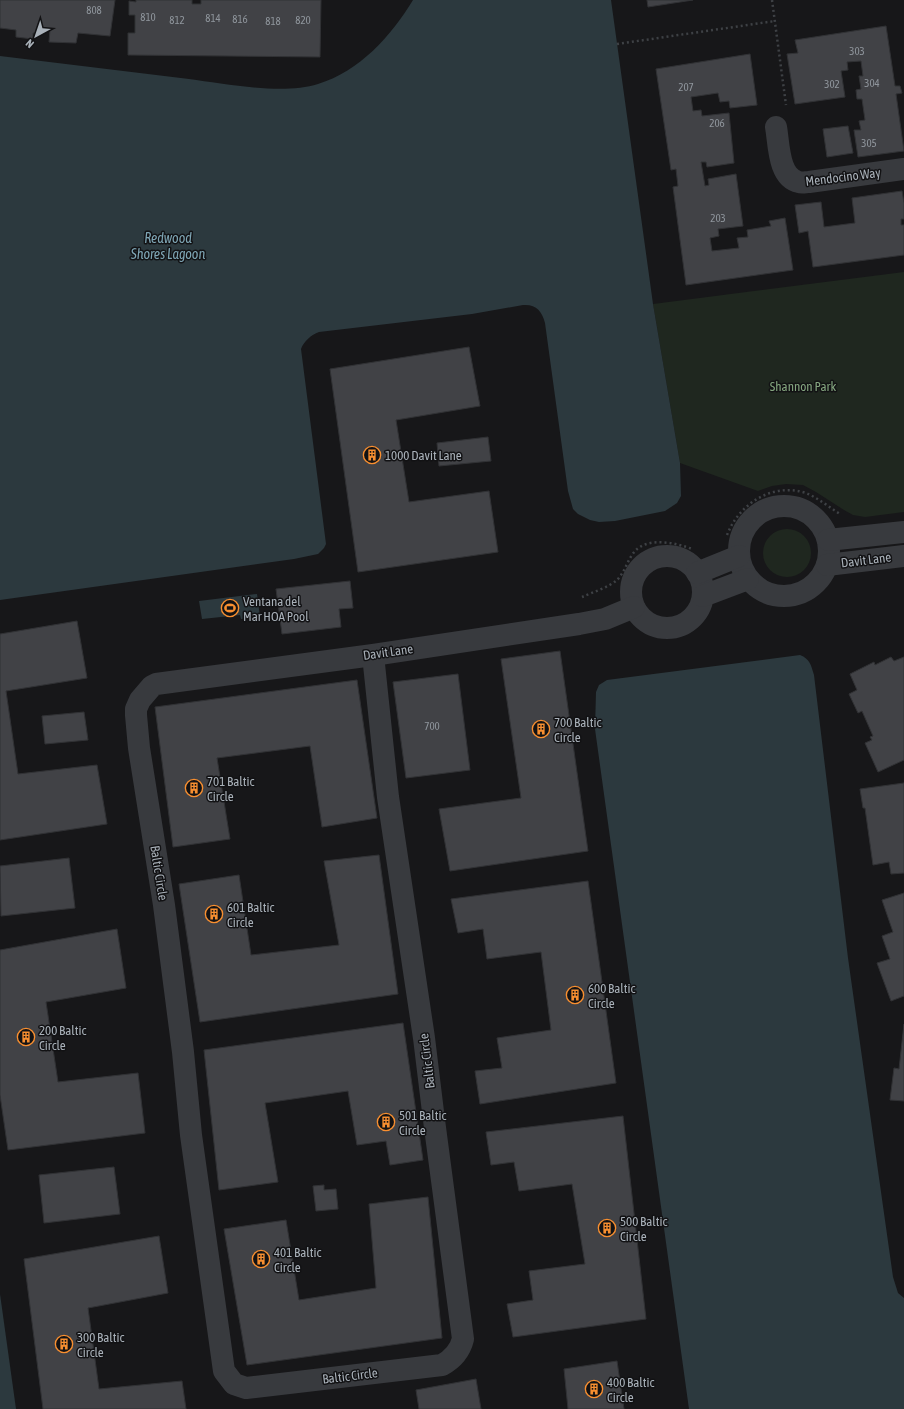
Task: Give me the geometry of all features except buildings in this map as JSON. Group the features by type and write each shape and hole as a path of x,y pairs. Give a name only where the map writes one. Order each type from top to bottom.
{"street":[{"name":"Mendocino Way","path":"776,126 783,168 788,176 798,182 808,182 904,169"},
{"path":"783,505 798,508 812,515 822,526 828,540 830,552 828,564 822,577 812,587 799,594 786,596 771,595 759,588 748,579 738,556 740,541 745,526 755,515 768,508 783,505"},
{"name":"Davit Lane","path":"828,540 904,532"},
{"path":"697,574 738,556"},
{"name":"Davit Lane","path":"828,564 904,556"},
{"path":"667,557 679,559 690,565 697,574 702,584 703,596 700,607 693,617 684,624 673,628 661,628 650,624 641,617 634,607 631,596 632,584 637,572 645,564 656,558 667,557"},
{"path":"703,596 748,579"},
{"name":"Davit Lane","path":"143,696 152,686 156,684 373,655 579,624 605,619 634,607"},
{"name":"Baltic Circle","path":"143,696 136,709 139,748 166,921 183,1052 191,1135 224,1371 230,1380 239,1386 253,1388 442,1365 452,1358 460,1348 463,1339 424,1038 388,797 373,655"}],"path":[{"path":"772,0 787,107 776,126"},
{"path":"617,44 775,21"}],"green space":[{"name":"Shannon Park","path":"904,272 904,512 865,517 853,515 803,485 786,484 772,486 758,491 680,463 653,304"},
{"path":"787,529 796,531 804,536 809,544 811,553 809,562 804,570 796,575 787,577 778,575 770,570 765,562 763,553 765,544 770,536 778,531"}],"water":[{"name":"Redwood Shores Lagoon","path":"413,0 611,0 653,304 680,463 681,496 677,503 665,511 615,521 599,522 590,520 578,514 573,509 568,491 545,323 542,315 535,307 523,305 472,314 319,332 308,339 301,349 326,544 318,554 294,559 0,600 0,56 254,88 288,89 304,87 318,84 333,78 361,61 384,39"},
{"name":"Ventana del Mar HOA Pool","path":"257,594 260,617 241,619 240,615 202,619 199,601"},
{"path":"800,655 808,660 814,675 848,958 893,1277 898,1293 904,1298 904,1409 689,1409 595,729 596,692 599,685 607,680"},
{"path":"0,1294 16,1409 0,1409"}],"place":[{"name":"1000 Davit Lane","path":"372,455"},
{"name":"Ventana del Mar HOA Pool","path":"230,608"},
{"name":"700 Baltic Circle","path":"541,729"},
{"name":"701 Baltic Circle","path":"194,788"},
{"name":"601 Baltic Circle","path":"214,914"},
{"name":"600 Baltic Circle","path":"575,995"},
{"name":"200 Baltic Circle","path":"26,1037"},
{"name":"501 Baltic Circle","path":"386,1122"},
{"name":"500 Baltic Circle","path":"607,1228"},
{"name":"401 Baltic Circle","path":"261,1259"},
{"name":"300 Baltic Circle","path":"64,1344"},
{"name":"400 Baltic Circle","path":"594,1389"}]}
